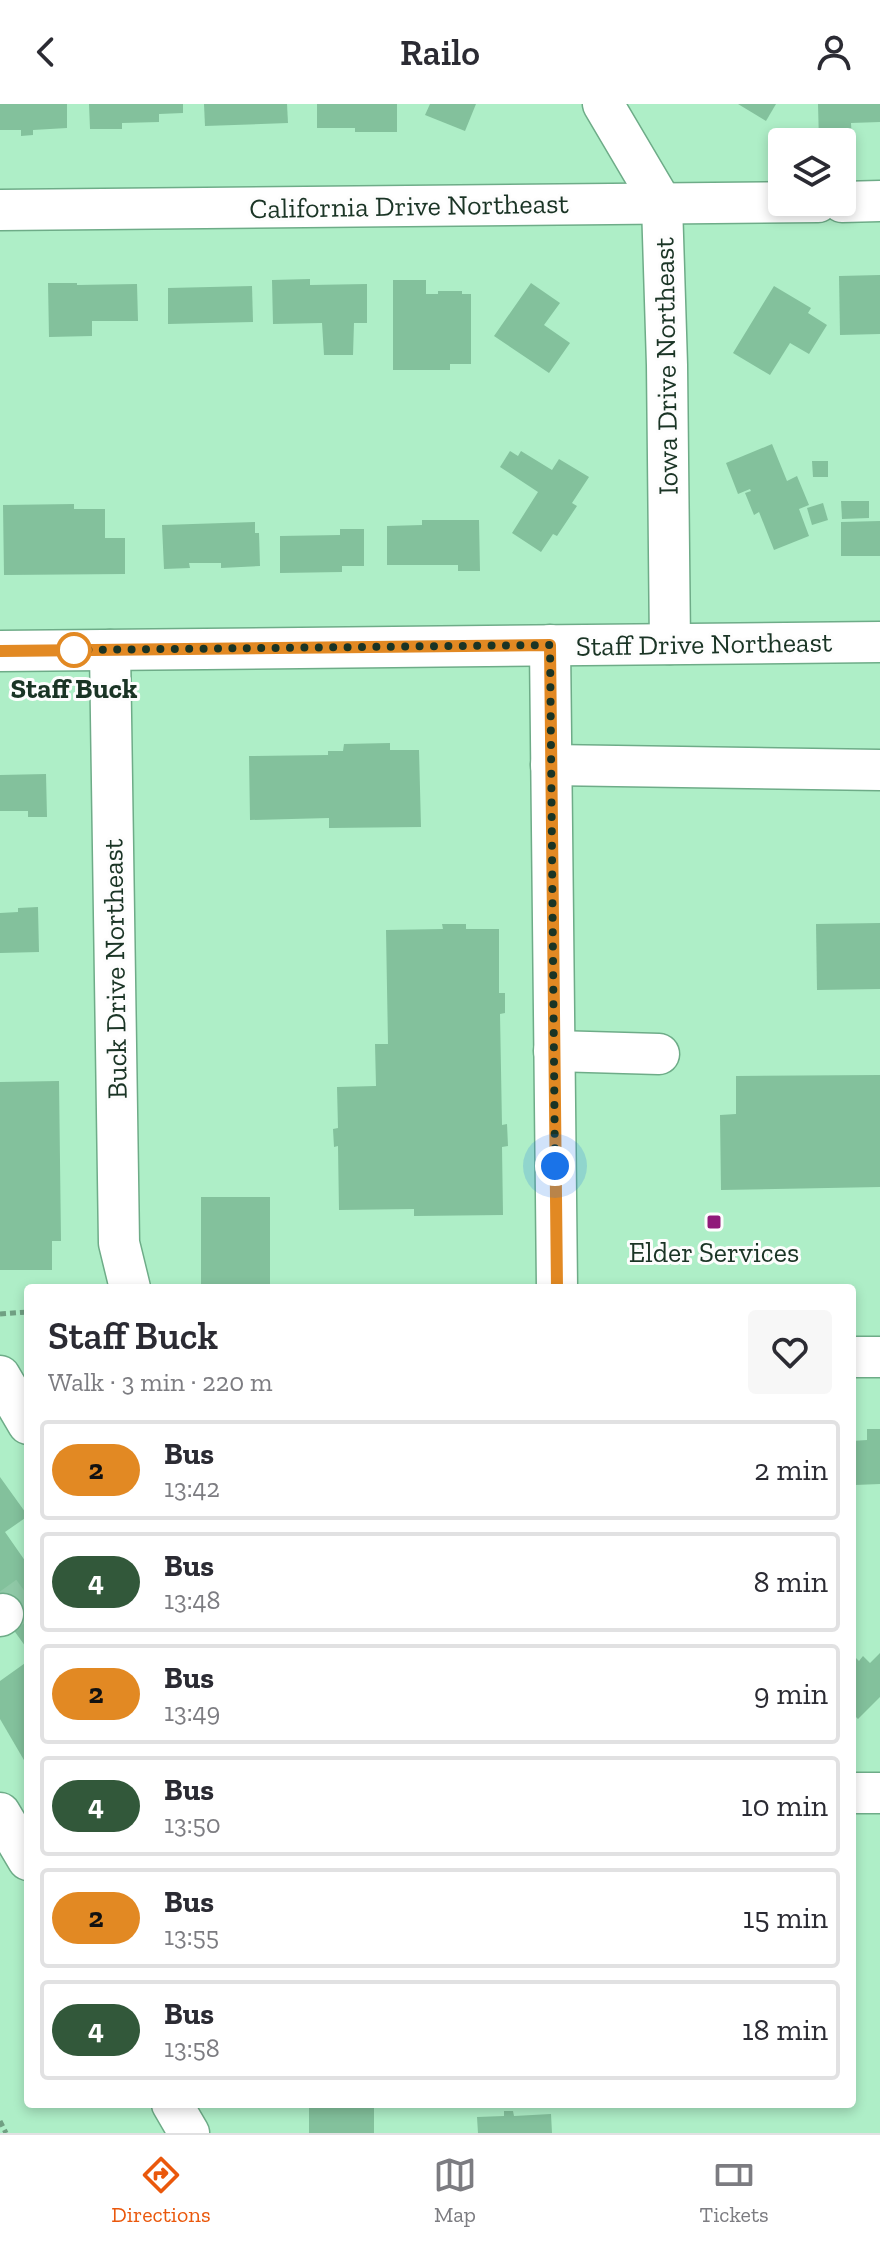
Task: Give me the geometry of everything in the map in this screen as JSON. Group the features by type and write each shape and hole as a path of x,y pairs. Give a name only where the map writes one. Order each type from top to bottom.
{"street":[{"name":"Iowa Drive Northeast","path":"603,104 662,204 670,644"},
{"path":"856,202 880,201"},
{"name":"California Drive Northeast","path":"0,210 768,203"},
{"name":"Staff Drive Northeast","path":"0,651 880,642"},
{"path":"550,645 557,1284"},
{"name":"Buck Drive Northeast","path":"110,650 119,1243 129,1284"},
{"path":"551,765 880,770"},
{"path":"554,1051 659,1054"},
{"path":"856,1357 880,1357"},
{"path":"24,1370 0,1373 24,1417"},
{"path":"856,1793 880,1793"},
{"path":"1,1815 24,1853"},
{"path":"174,2108 189,2133"}],"path":[{"path":"0,1314 24,1312"},
{"path":"0,2121 6,2133"}],"building":[{"path":"0,104 67,104 67,128 33,130 33,135 21,136 21,130 0,130"},
{"path":"89,104 183,104 183,113 159,114 159,122 122,123 122,129 90,129"},
{"path":"204,104 287,104 288,123 205,126"},
{"path":"317,104 397,104 397,132 317,128"},
{"path":"430,104 476,104 465,131 425,115"},
{"path":"738,104 776,104 766,121"},
{"path":"818,104 880,104 880,122 851,123 851,128 819,128"},
{"path":"880,275 880,334 840,335 839,276"},
{"path":"310,279 310,285 367,284 367,323 354,323 353,355 324,355 322,323 273,324 272,280"},
{"path":"393,280 426,280 426,294 462,291 462,294 471,294 471,364 450,364 450,370 393,370"},
{"path":"48,283 137,284 138,321 92,321 92,336 49,337"},
{"path":"531,283 560,303 544,325 570,343 549,373 494,336"},
{"path":"252,286 253,322 168,324 168,288"},
{"path":"774,286 811,308 808,313 827,325 809,354 790,343 770,375 733,353"},
{"path":"772,444 787,481 797,476 809,505 799,509 809,536 774,550 759,512 754,515 745,493 750,489 738,494 726,463"},
{"path":"510,451 518,456 521,451 552,470 559,459 589,477 572,503 577,506 557,536 553,534 541,552 512,533 538,492 500,467"},
{"path":"812,461 828,461 828,477 813,477"},
{"path":"841,501 869,501 869,518 842,519"},
{"path":"823,503 828,520 812,525 807,508"},
{"path":"74,504 74,509 105,509 105,538 125,538 125,574 4,575 3,505"},
{"path":"422,520 479,520 480,571 458,571 458,565 387,565 387,526 422,525"},
{"path":"880,521 880,556 841,556 841,522"},
{"path":"255,522 255,533 259,533 260,566 221,568 221,563 189,563 190,568 164,569 162,525"},
{"path":"340,529 364,529 364,566 342,566 342,572 280,573 280,536 340,535"},
{"path":"390,743 390,750 419,750 421,827 329,828 329,818 250,820 249,756 328,755 328,751 343,751 344,744"},
{"path":"46,774 47,817 28,817 28,811 0,811 0,775"},
{"path":"38,907 39,952 0,953 0,913"},
{"path":"880,923 880,989 817,990 816,924"},
{"path":"442,924 466,924 466,929 499,929 499,993 505,993 505,1013 500,1014 502,1125 507,1124 508,1146 502,1147 503,1215 414,1216 414,1209 339,1210 338,1146 334,1147 333,1129 338,1128 337,1087 376,1086 375,1044 388,1044 386,930 443,929"},
{"path":"880,1075 880,1187 721,1190 720,1115 736,1114 736,1076"},
{"path":"59,1081 61,1241 52,1241 52,1270 0,1270 0,1082"},
{"path":"201,1197 270,1197 270,1284 201,1284"},
{"path":"867,1429 880,1429 880,1484 856,1485 856,1441 867,1440"},
{"path":"0,1477 24,1510 24,1519 5,1532 24,1559 24,1644 0,1611"},
{"path":"880,1653 880,1697 858,1719 856,1658 859,1661 863,1656 870,1663"},
{"path":"24,1664 24,1760 0,1719 0,1681"},
{"path":"309,2108 374,2108 374,2133 309,2133"},
{"path":"504,2111 513,2111 514,2116 551,2114 552,2133 478,2133 477,2117 504,2116"}],"tunnel":[{"path":"3,1614 24,1599"}],"bus line":[{"name":"2","path":"0,651 550,645 557,1284"}],"place":[{"name":"Staff Buck","path":"74,650"},
{"name":"Elder Services","path":"714,1222"}],"route":[{"path":"74,650 550,645 555,1166"}]}
